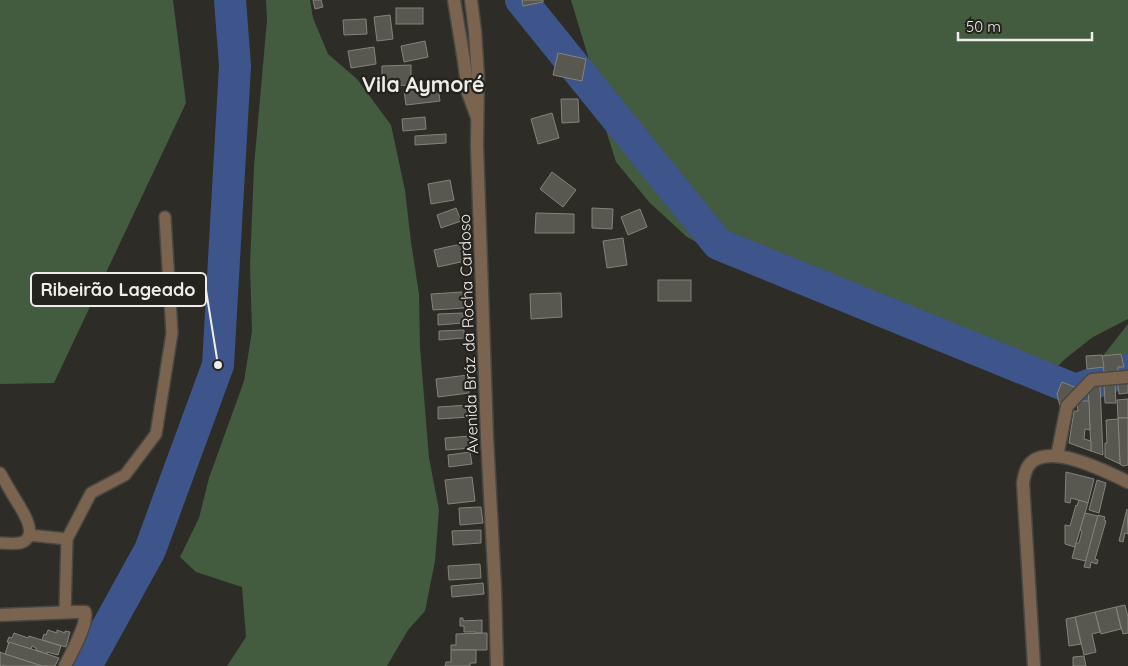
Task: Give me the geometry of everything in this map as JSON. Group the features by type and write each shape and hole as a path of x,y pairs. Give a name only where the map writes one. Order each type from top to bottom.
{"street":[{"path":"454,0 468,93 477,117"},
{"name":"Avenida Bráz da Rocha Cardoso","path":"471,0 477,59 477,146 482,308 497,666"},
{"path":"1057,456 1067,406 1092,380 1128,377"},
{"path":"1034,666 1023,484 1025,472 1036,459 1057,456 1072,458 1128,482"},
{"path":"0,615 85,612 83,627 65,666"}],"lane":[{"path":"65,612 67,539 92,493 125,475 156,434 172,333 165,217"},
{"path":"0,473 26,517 29,527 29,535 20,543 0,543"},
{"path":"29,535 67,539"}],"green space":[{"path":"0,0 173,0 186,103 54,383 0,384"},
{"path":"266,0 310,0 313,18 328,54 357,79 391,125 405,190 419,294 420,347 429,458 439,510 435,561 425,611 408,630 387,666 227,666 246,637 242,587 196,572 180,557 199,518 209,478 244,381 252,331 250,265 254,166 267,20"},
{"path":"571,0 1128,0 1128,319 1093,337 1065,359 1037,387 994,358 947,338 898,321 848,294 801,272 733,262 687,237 650,203 616,162 601,114 590,63"},
{"path":"1128,324 1128,370 1076,390"}],"building":[{"path":"313,0 321,0 323,7 315,9"},
{"path":"522,0 543,0 543,2 523,6"},
{"path":"396,8 423,8 423,24 396,24"},
{"path":"390,15 393,39 377,41 374,17"},
{"path":"366,19 367,34 344,35 343,20"},
{"path":"425,41 428,57 404,62 401,46"},
{"path":"374,47 376,64 351,68 348,51"},
{"path":"558,53 586,59 582,81 553,75"},
{"path":"411,65 411,85 382,86 382,66"},
{"path":"438,87 440,101 406,105 404,91"},
{"path":"561,99 578,99 579,122 562,123"},
{"path":"552,113 559,138 538,144 531,119"},
{"path":"425,117 426,129 403,131 402,119"},
{"path":"446,134 446,143 415,145 415,136"},
{"path":"552,172 576,190 563,207 540,189"},
{"path":"450,180 454,200 431,204 428,184"},
{"path":"456,208 461,221 441,228 437,215"},
{"path":"592,208 613,209 612,229 592,228"},
{"path":"640,209 647,227 628,235 621,217"},
{"path":"536,213 574,214 574,233 535,233"},
{"path":"623,238 627,265 607,268 603,241"},
{"path":"461,244 465,261 438,267 434,250"},
{"path":"658,280 691,280 691,301 658,301"},
{"path":"462,292 464,308 433,310 431,294"},
{"path":"561,293 562,317 531,319 530,294"},
{"path":"463,313 463,323 438,325 438,314"},
{"path":"464,330 464,338 439,340 439,331"},
{"path":"1121,354 1124,367 1118,367 1118,371 1104,372 1102,356"},
{"path":"1102,355 1104,367 1087,369 1086,356"},
{"path":"468,375 469,393 438,397 436,379"},
{"path":"1128,378 1128,393 1119,394 1117,379"},
{"path":"1062,382 1077,388 1071,408 1060,406 1057,394"},
{"path":"1104,384 1115,384 1116,403 1105,403"},
{"path":"1100,385 1103,455 1091,451 1088,386"},
{"path":"1128,399 1128,418 1118,418 1117,400"},
{"path":"1077,401 1089,401 1090,430 1085,429 1084,439 1091,441 1091,451 1069,443 1074,411 1078,411"},
{"path":"469,405 470,417 438,419 438,407"},
{"path":"1118,418 1128,418 1128,465 1123,466 1120,464"},
{"path":"1118,419 1120,464 1105,457 1105,443 1107,443 1106,420"},
{"path":"471,436 472,448 446,450 445,438"},
{"path":"470,452 472,464 449,467 448,455"},
{"path":"1066,472 1094,479 1088,503 1071,498 1070,503 1065,502"},
{"path":"472,477 475,501 448,504 445,480"},
{"path":"1097,480 1106,483 1099,513 1089,510"},
{"path":"1079,500 1088,503 1075,547 1065,544 1065,525 1070,526"},
{"path":"481,507 483,523 460,525 459,508"},
{"path":"1127,509 1128,534 1125,533 1123,542 1119,541"},
{"path":"1085,513 1098,516 1086,561 1072,558 1076,543 1079,543 1082,531 1080,530"},
{"path":"1098,515 1105,517 1104,520 1106,521 1095,559 1098,560 1097,564 1091,562 1090,568 1084,567"},
{"path":"481,530 481,543 453,545 452,531"},
{"path":"480,564 481,578 449,580 448,566"},
{"path":"483,583 484,594 452,597 451,586"},
{"path":"1125,605 1128,617 1128,633 1123,634 1116,607"},
{"path":"1116,607 1121,629 1101,634 1095,612"},
{"path":"1095,612 1100,632 1092,634 1096,652 1084,655 1075,617"},
{"path":"1075,617 1081,644 1069,646 1066,619"},
{"path":"460,618 463,618 463,621 482,620 482,633 464,632 464,626 460,626"},
{"path":"48,630 57,633 57,630 65,633 65,631 70,632 66,647 42,640"},
{"path":"14,633 61,646 58,655 47,652 47,654 36,650 32,646 31,649 7,642"},
{"path":"487,633 487,650 451,650 451,645 456,645 456,634"},
{"path":"9,642 59,658 55,666 42,666 5,654"},
{"path":"451,650 476,650 476,663 470,663 470,666 445,666 446,662 451,662"},
{"path":"0,652 42,666 0,666"},
{"path":"1084,656 1086,666 1073,666 1073,657"}],"waterway":[{"path":"86,666 150,550 218,365 235,66 230,0"},
{"path":"521,0 718,244 1076,390 1128,370"}],"place":[{"name":"Ribeirão Lageado","path":"218,365"}],"district":[{"name":"Vila Aymoré","path":"423,84"}]}
